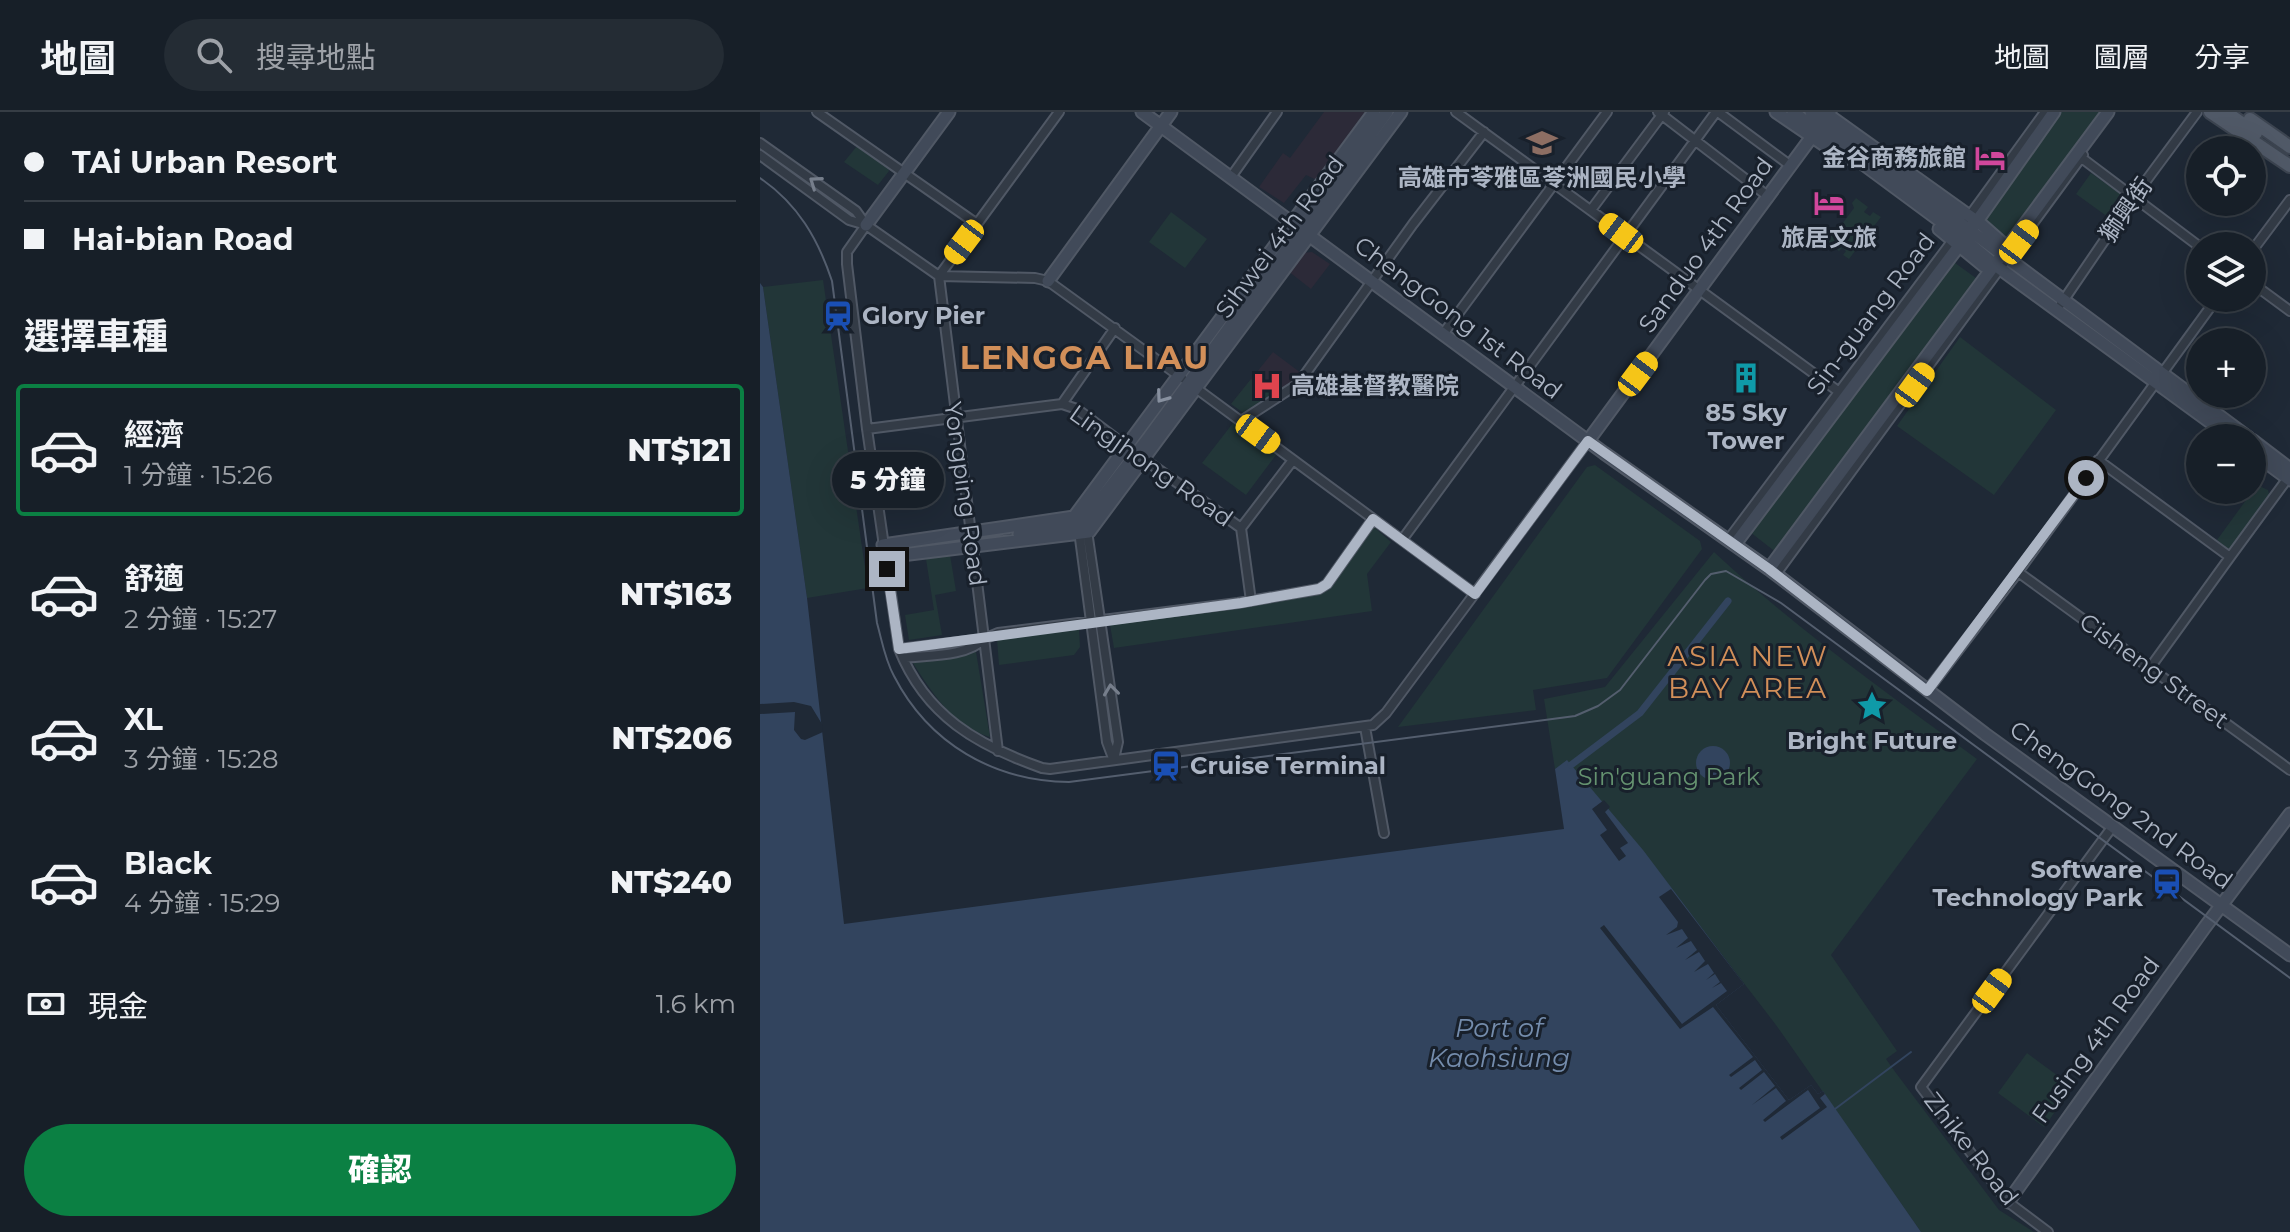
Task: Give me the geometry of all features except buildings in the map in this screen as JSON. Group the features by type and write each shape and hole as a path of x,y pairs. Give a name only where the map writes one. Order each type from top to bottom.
{"main road":[{"path":"2210,112 2290,166"},
{"path":"2226,112 2290,157"},
{"path":"2240,112 2290,147"},
{"path":"2253,112 2290,137"}],"street":[{"path":"817,112 828,115 903,173 977,224"},
{"path":"949,112 847,252 884,551 901,653 924,691 944,716 978,741 1050,769 1365,727 1380,720 1588,441 1773,572 1927,691 2018,572 2207,312"},
{"path":"939,276 1059,112"},
{"name":"ChengGong 1st Road","path":"1142,112 1588,441"},
{"path":"1048,281 1171,112"},
{"path":"1231,177 1277,112"},
{"name":"Sihwei 4th Road","path":"1301,229 1374,112"},
{"name":"Sihwei 4th Road","path":"1080,527 1125,445 1187,382 1387,112"},
{"name":"Sihwei 4th Road","path":"1080,527 1140,456 1187,382 1301,229 1401,112"},
{"path":"1456,112 1843,395"},
{"path":"1443,334 1607,112"},
{"path":"1402,540 1717,112 1791,166"},
{"path":"1776,112 1823,121"},
{"path":"1793,112 1823,121 2001,261"},
{"path":"1811,112 2001,261 2228,424"},
{"name":"Sin-guang Road","path":"1732,542 1964,232 2045,112"},
{"path":"1964,232 2054,112"},
{"path":"1773,572 2111,112"},
{"name":"獅興街","path":"2060,305 2197,112"},
{"path":"1591,210 1661,113 1769,197"},
{"name":"Sanduo 4th Road","path":"1588,441 1823,121"},
{"path":"1241,421 1298,384 1484,132"},
{"path":"760,143 856,211 866,225"},
{"path":"760,155 849,220 866,225 939,276 1035,278 1048,281 1475,594"},
{"path":"2079,156 2186,236"},
{"path":"2266,232 2290,200"},
{"name":"Yongping Road","path":"939,276 998,751"},
{"path":"2266,293 2290,311"},
{"name":"Lingjhong Road","path":"1062,404 1115,328"},
{"path":"2159,377 2215,424"},
{"name":"Lingjhong Road","path":"867,429 1062,404 1077,409 1241,528"},
{"path":"2266,454 2289,475"},
{"path":"1251,601 1241,528 1293,460"},
{"path":"2098,460 2230,557"},
{"path":"2266,461 2289,475"},
{"path":"2149,669 2289,475"},
{"path":"901,653 984,639 998,633 1251,601 1319,589 1327,584 1373,519"},
{"path":"884,551 1080,527"},
{"path":"971,540 1080,527"},
{"path":"1080,527 1102,620 1118,742 1114,759"},
{"path":"1080,527 1107,742 1114,759"},
{"name":"Cisheng Street","path":"2018,572 2290,770"},
{"name":"ChengGong 2nd Road","path":"1927,691 2290,955"},
{"path":"1365,727 1384,833"},
{"name":"Fusing 4th Road","path":"2008,1202 2290,814"},
{"name":"Zhike Road","path":"2048,1232 2008,1202 1921,1087 2113,826"}],"shaded area":[{"path":"1324,112 1369,112 1321,182 1306,175 1284,203 1259,187 1283,153 1290,158"},
{"path":"1312,252 1330,264 1311,289 1288,271 1301,253"},
{"name":"高雄基督教醫院","path":"1273,352 1301,373 1296,380 1280,392 1231,404"}],"green space":[{"path":"2058,112 2101,112 2009,239 1980,218"},
{"path":"857,146 888,168 878,185 844,162"},
{"path":"2091,173 2123,196 2108,217 2076,194"},
{"path":"1856,198 1868,207 1864,212 1870,216 1873,212 1881,217 1849,259 1843,255 1846,251 1842,248 1839,251 1825,240 1833,236 1854,208 1852,203"},
{"path":"1171,212 1207,239 1185,268 1149,242"},
{"path":"1951,260 1980,281 1777,553 1750,532"},
{"path":"823,280 868,588 807,598 763,287"},
{"path":"1960,337 2056,410 1994,495 1897,426"},
{"path":"1251,379 1259,389 1269,385 1280,391 1245,414 1231,404"},
{"path":"1233,423 1276,455 1246,495 1202,463"},
{"path":"1595,465 1700,541 1702,549 1607,678 1533,690 1536,710 1398,727 1587,467"},
{"path":"2243,504 2266,504 2234,547 2228,549 2217,540"},
{"path":"1374,527 1391,542 1367,574 1372,611 1114,648 1110,625 1329,590"},
{"name":"Sin'guang Park","path":"1714,552 1809,633 1977,759 1831,955 1897,1051 1886,1059 1896,1073 1999,1210 2034,1232 1921,1232 1776,1025 1667,883 1567,761 1555,769 1544,699 1605,687"},
{"path":"950,555 956,591 935,595 942,635 909,640 905,615 934,610 926,559"},
{"path":"1079,629 1080,647 1074,655 999,665 997,639"},
{"path":"976,652 990,737 954,716 911,660"},
{"path":"2027,1053 2073,1087 2044,1127 1998,1093"}],"water":[{"name":"Port of Kaohsiung","path":"760,283 807,598 844,924 1564,829 1555,769 1567,760 1643,850 1744,984 1716,1005 1789,1100 1811,1085 1818,1094 1823,1091 1921,1232 760,1232"},
{"path":"1713,746 1725,751 1730,763 1725,775 1713,780 1701,775 1696,763 1701,751"}],"pier":[{"path":"794,702 811,706 822,724 823,732 801,739 794,730 795,712 760,714 760,704"},
{"path":"1604,800 1610,807 1605,812 1628,843 1620,848 1626,856 1619,861 1600,835 1607,830 1592,809"},
{"path":"1671,889 1744,984 1716,1005 1789,1100 1811,1085 1818,1094 1823,1091 1825,1094 1820,1098 1827,1107 1782,1140 1780,1137 1820,1108 1808,1090 1765,1122 1763,1120 1786,1101 1776,1088 1752,1105 1775,1086 1764,1072 1741,1090 1739,1088 1762,1070 1755,1060 1731,1077 1729,1075 1753,1057 1713,1007 1680,1029 1600,928 1604,925 1682,1024 1727,991 1721,983 1712,988 1720,982 1715,974 1706,980 1714,973 1708,964 1694,972 1705,961 1699,952 1685,960 1697,950 1691,941 1676,948 1688,938 1682,929 1666,935 1677,927 1678,922 1659,897"}],"waterway":[{"path":"1571,765 1640,713 1728,601"},
{"path":"1835,1109 1911,1052"}],"tram line":[{"path":"760,178 796,211 813,237 832,281 877,623 888,664 908,700 926,721 966,754 1015,775 1069,782 1575,716 1598,706 1620,690 1705,580 1711,574 1726,571 1781,603 2290,978"}],"place":[{"name":"高雄市苓雅區苓洲國民小學","path":"1542,143"},
{"name":"金谷商務旅館","path":"1990,158"},
{"name":"旅居文旅","path":"1829,203"},
{"name":"Glory Pier","path":"838,316"},
{"name":"85 Sky Tower","path":"1746,378"},
{"name":"高雄基督教醫院","path":"1267,386"},
{"name":"Bright Future","path":"1872,706"},
{"name":"Cruise Terminal","path":"1166,766"},
{"name":"Software Technology Park","path":"2167,884"}],"district":[{"name":"LENGGA LIAU","path":"1085,358"},
{"name":"ASIA NEW BAY AREA","path":"1748,672"}],"route":[{"path":"887,569 899,649 984,639 998,633 1241,603 1319,589 1327,584 1373,519 1475,594 1588,441 1769,569 1927,691 2086,478"}]}
